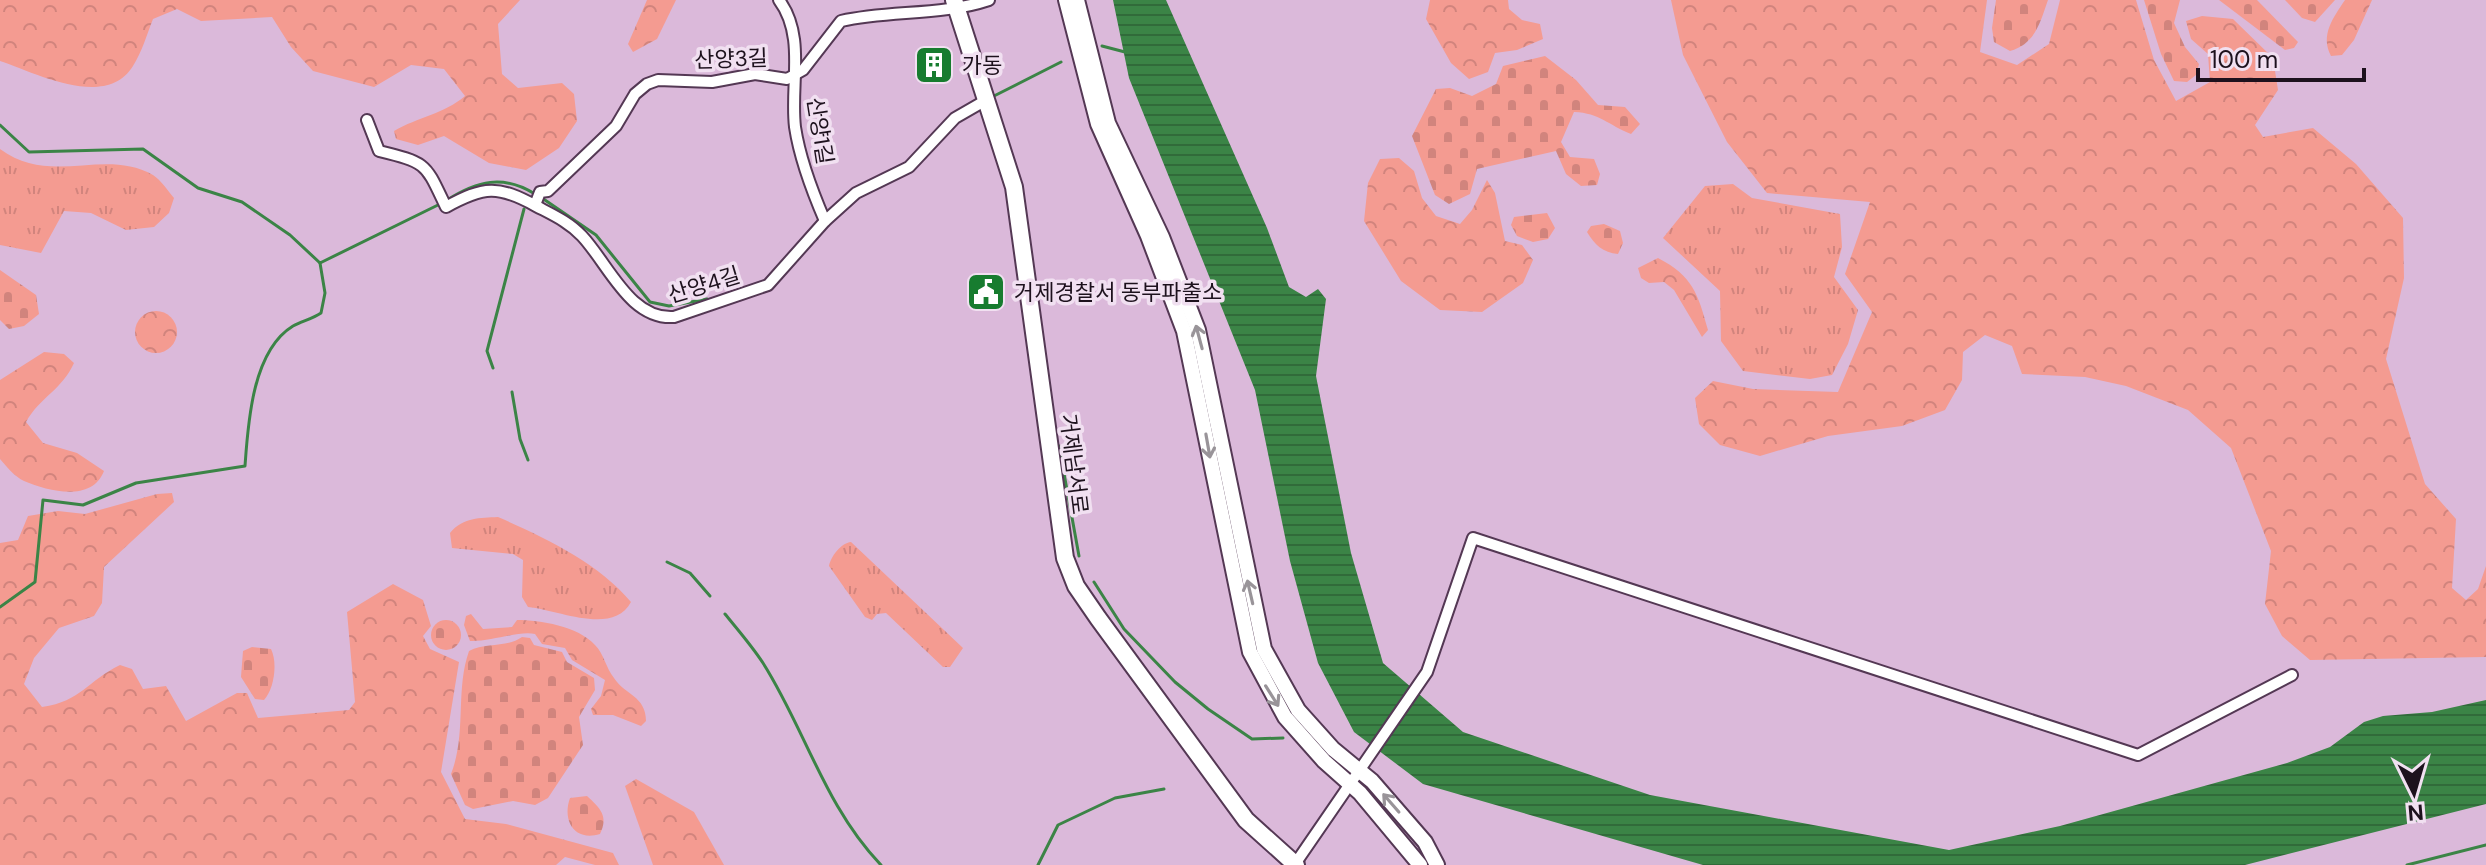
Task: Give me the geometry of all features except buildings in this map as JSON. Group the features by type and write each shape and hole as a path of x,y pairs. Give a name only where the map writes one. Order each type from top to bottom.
{"main road":[{"name":"거제남서로","path":"956,5 1014,187 1065,558 1076,586 1246,820 1296,864"}],"street":[{"name":"산양1길","path":"779,0 787,11 796,76 795,128 806,175 825,221"},
{"name":"산양3길","path":"535,205 540,192 548,191 616,126 635,94 647,84 658,80 712,82 755,74 787,79 796,76 841,21 880,12 989,0"},
{"path":"1066,0 1098,124 1148,236 1184,331 1250,652 1285,717 1350,784 1420,865"},
{"path":"1077,0 1108,123 1162,237 1198,330 1264,649 1298,710 1333,749 1363,764 1425,842 1437,865"},
{"name":"산양4길","path":"367,120 379,151 415,160 427,167 446,207 494,188 511,192 567,222 637,305 659,318 674,317 768,285 825,221 856,193 909,167 955,118 988,99"},
{"path":"1296,864 1427,672 1473,538 2138,755 2292,675"}],"green space":[{"path":"0,0 520,0 498,24 502,74 518,88 562,83 574,94 577,121 559,148 526,170 489,163 444,136 418,145 396,139 394,131 465,96 444,69 411,65 374,87 313,71 291,47 272,17 201,21 177,9 153,19 136,61 121,79 89,87 70,84 0,61"},
{"path":"647,0 676,0 657,39 633,52 628,44"},
{"path":"1430,0 1508,0 1509,9 1522,20 1540,24 1543,39 1517,50 1495,53 1488,72 1469,79 1451,63 1426,19"},
{"path":"1671,0 1987,0 1980,52 2017,65 2049,44 2060,0 2136,0 2154,60 2176,101 2210,82 2208,54 2191,39 2186,21 2202,16 2233,19 2273,58 2278,90 2255,125 2263,137 2313,128 2356,164 2403,218 2404,278 2386,359 2425,484 2456,519 2452,588 2466,600 2478,589 2486,566 2486,657 2310,660 2282,636 2265,604 2271,551 2231,448 2188,410 2126,386 2085,377 2022,374 2012,346 1985,335 1963,352 1962,380 1945,410 1902,426 1828,436 1760,456 1720,445 1699,424 1695,398 1713,381 1753,389 1838,392 1872,312 1845,274 1870,202 1767,193 1727,142 1683,55"},
{"path":"1996,0 2048,0 2031,38 2010,51 1994,42 1992,28"},
{"path":"2144,0 2180,0 2174,23 2185,47 2199,64 2196,75 2187,82 2174,81 2161,54"},
{"path":"2219,0 2257,0 2298,42 2294,48 2285,50"},
{"path":"2285,0 2335,0 2315,22 2302,18"},
{"path":"2345,0 2372,0 2354,40 2342,55 2331,56 2327,34"},
{"path":"1545,56 1576,80 1598,105 1625,107 1640,124 1631,134 1597,117 1574,112 1561,142 1570,157 1594,159 1600,174 1597,185 1581,186 1566,174 1556,151 1477,169 1470,194 1449,204 1435,195 1412,136 1436,89 1450,88 1472,96 1496,84 1503,66"},
{"path":"0,149 19,160 39,165 116,164 134,167 156,177 174,198 169,213 154,227 126,230 91,213 64,211 41,253 0,245"},
{"path":"1399,158 1414,171 1422,198 1436,216 1460,224 1472,210 1487,180 1495,193 1505,241 1522,245 1533,260 1523,283 1482,312 1440,310 1401,281 1364,221 1368,183 1380,159"},
{"path":"1733,184 1752,198 1840,214 1842,247 1834,277 1858,310 1848,344 1832,375 1810,379 1743,371 1721,341 1720,291 1663,238 1705,186"},
{"path":"1547,213 1555,228 1548,239 1533,242 1517,236 1511,225 1514,217"},
{"path":"1604,224 1620,231 1623,243 1618,254 1600,247 1587,232 1591,226"},
{"path":"1658,258 1679,272 1692,287 1708,330 1702,337 1674,290 1664,282 1649,283 1641,278 1638,268"},
{"path":"0,270 36,295 39,314 24,326 9,329 0,320"},
{"path":"156,311 171,317 177,332 171,347 156,353 141,347 135,332 141,317"},
{"path":"44,352 64,354 74,363 26,422 43,443 77,453 104,471 98,481 80,491 58,491 24,481 0,459 0,380"},
{"path":"172,493 174,502 104,567 102,603 94,616 59,628 34,658 24,684 42,707 76,695 120,665 132,669 143,689 166,686 186,721 237,693 247,693 258,718 349,710 355,702 347,612 393,584 423,600 431,626 423,636 430,649 459,662 441,772 465,819 506,824 613,853 619,865 595,865 565,857 556,865 0,865 0,543 18,540 28,516 58,511 85,514 157,494"},
{"path":"498,517 552,542 587,563 631,602 623,612 612,618 599,619 528,607 522,597 523,560 513,554 452,548 450,533 460,524 472,519"},
{"path":"851,542 963,648 950,667 943,667 886,613 877,614 872,620 865,617 829,566 837,551"},
{"path":"471,614 483,629 512,627 517,620 526,620 558,625 588,638 619,684 643,706 646,721 641,726 613,715 593,715 591,709 601,696 605,680 572,660 565,648 542,644 535,634 470,641 464,625 466,616"},
{"path":"446,620 457,624 461,635 457,646 446,650 435,646 431,635 435,624"},
{"path":"522,637 530,638 534,645 562,652 567,662 594,678 595,690 579,717 583,745 548,798 535,805 513,801 473,809 465,805 451,774 459,743 463,681 469,651 510,643"},
{"path":"252,647 271,649 273,655 272,683 264,700 255,699 241,677 243,651"},
{"path":"636,779 694,812 724,865 653,865 625,786"},
{"path":"587,796 602,813 604,822 600,834 591,836 577,832 568,814 570,798"}],"shaded area":[{"path":"1113,0 1166,0 1267,228 1289,287 1306,297 1318,289 1326,299 1316,376 1351,553 1383,663 1463,732 1650,795 1949,850 2060,826 2287,763 2330,747 2364,722 2383,716 2432,712 2486,700 2486,804 2245,865 1703,865 1423,784 1354,732 1318,663 1290,561 1255,390 1129,78"}],"waterway":[{"path":"1102,46 1125,52"},
{"path":"992,97 1061,62"},
{"path":"0,125 29,152 143,149 198,188 242,202 290,235 320,263 440,204"},
{"path":"447,200 469,188 490,182 512,184 535,194"},
{"path":"542,198 596,235 650,302 669,306 707,299"},
{"path":"493,368 487,351 524,209"},
{"path":"0,607 35,582 43,500 83,505 136,483 245,466 255,390 269,353 279,337 293,326 321,313 325,293 320,263"},
{"path":"512,392 520,439 528,460"},
{"path":"1059,446 1079,556"},
{"path":"667,562 690,573 710,596"},
{"path":"1094,582 1124,629 1175,682 1252,739 1283,738"},
{"path":"725,614 763,663 830,793 881,865"},
{"path":"1038,865 1058,825 1115,798 1164,789"},
{"path":"2407,865 2486,845"}],"place":[{"name":"가동","path":"934,65"},
{"name":"거제경찰서 동부파출소","path":"986,292"}]}
